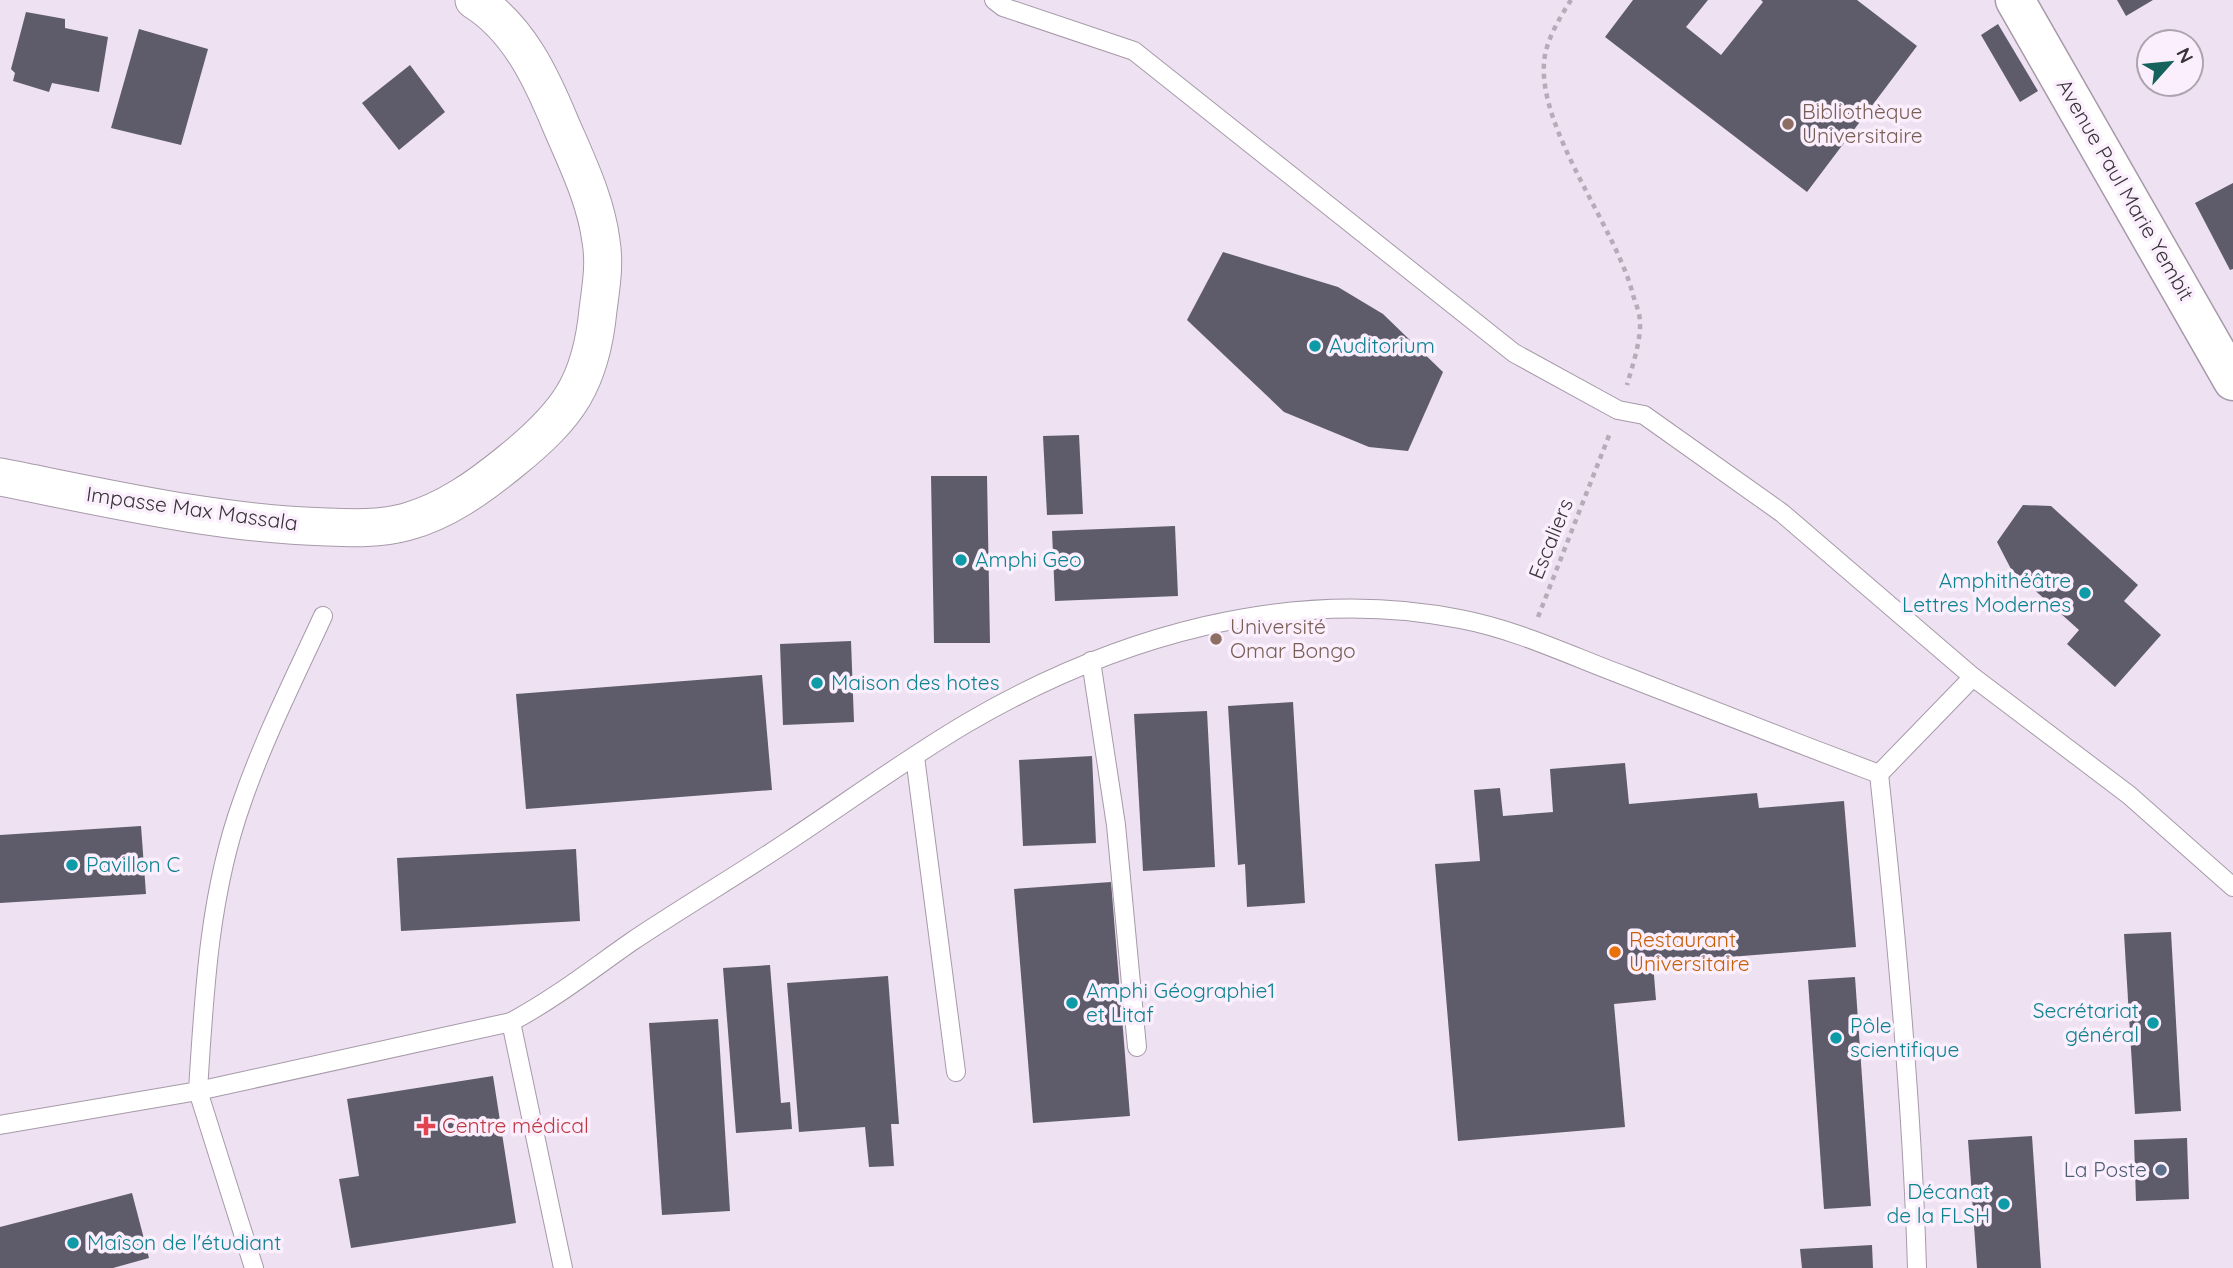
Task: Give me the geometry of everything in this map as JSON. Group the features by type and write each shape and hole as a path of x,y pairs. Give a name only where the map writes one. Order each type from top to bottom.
{"main road":[{"name":"Avenue Paul Marie Yembit","path":"2015,0 2233,382"}],"street":[{"name":"Impasse Max Massala","path":"0,477 279,526 373,528 429,515 453,502 505,466 552,424 585,376 594,348 602,271 602,242 596,212 545,88 526,53 474,0"}],"lane":[{"path":"994,0 1003,7 1055,26 1134,51 1514,354 1618,411 1644,415 1782,513 1973,677 2129,795 2233,887"},
{"path":"0,1125 198,1091 512,1022 553,1000 631,942 981,716 1091,661 1201,626 1261,615 1325,609 1394,610 1462,619 1529,638 1879,774"},
{"path":"254,1268 198,1091 213,918 241,804 267,737 323,616"},
{"path":"1091,661 1116,825 1137,1047"},
{"path":"1879,774 1973,677"},
{"path":"915,757 957,1072"},
{"path":"1879,774 1898,949 1914,1171 1917,1268"},
{"path":"512,1022 563,1268"}],"path":[{"path":"1571,0 1561,16 1544,59 1544,79 1557,125 1587,194 1624,264 1640,322 1630,375 1618,411"},
{"name":"Escaliers","path":"1529,638 1603,452"}],"building":[{"name":"Bibliothèque Universitaire","path":"1633,0 1708,0 1686,27 1721,55 1763,2 1761,0 1857,0 1917,46 1807,192 1605,37"},
{"path":"2117,0 2153,0 2126,16"},
{"path":"26,12 65,19 65,28 108,37 99,92 52,83 49,92 13,81 15,73 11,69"},
{"path":"1998,24 2038,91 2020,102 1981,35"},
{"path":"139,29 208,49 181,145 111,128"},
{"path":"410,65 445,112 399,150 362,103"},
{"path":"2233,183 2233,269 2230,270 2195,203"},
{"name":"Auditorium","path":"1223,252 1338,287 1383,314 1443,372 1408,451 1369,447 1284,412 1187,320"},
{"path":"1079,435 1083,514 1047,515 1043,436"},
{"name":"Amphi Geo","path":"931,476 987,476 990,643 934,643"},
{"name":"Amphithéâtre Lettres Modernes","path":"2023,505 2051,506 2138,585 2124,601 2161,635 2115,687 2067,644 2079,630 2011,569 1997,542"},
{"path":"1175,526 1178,596 1055,601 1052,531"},
{"name":"Maison des hotes","path":"851,641 854,722 783,725 780,644"},
{"path":"762,675 772,790 526,809 516,694"},
{"path":"1293,702 1305,903 1247,907 1245,864 1238,865 1228,706"},
{"path":"1207,711 1215,867 1143,871 1134,714"},
{"path":"1092,756 1096,843 1023,846 1019,760"},
{"name":"Restaurant Universitaire","path":"1625,763 1629,804 1757,793 1759,808 1844,801 1856,947 1653,963 1656,1000 1614,1004 1625,1127 1458,1141 1435,864 1480,861 1474,790 1500,788 1503,816 1553,812 1550,769"},
{"name":"Pavillon C","path":"141,826 146,894 0,903 0,835"},
{"path":"576,849 580,921 401,931 397,858"},
{"name":"Amphi Géographie1 et Litaf","path":"1111,882 1130,1116 1033,1123 1014,889"},
{"name":"Secrétariat général","path":"2171,932 2181,1111 2135,1114 2124,934"},
{"path":"770,965 781,1103 790,1102 792,1129 736,1133 723,968"},
{"path":"888,976 899,1124 891,1124 894,1166 869,1167 865,1127 799,1132 787,983"},
{"name":"Pôle scientifique","path":"1855,977 1871,1206 1824,1209 1808,980"},
{"path":"718,1019 730,1211 662,1215 649,1023"},
{"path":"493,1076 516,1223 351,1248 339,1179 359,1176 347,1099"},
{"name":"Décanat de la FLSH","path":"2032,1136 2041,1268 1977,1268 1968,1140"},
{"name":"La Poste","path":"2187,1138 2189,1199 2136,1201 2134,1140"},
{"name":"Maîson de l'étudiant","path":"132,1193 149,1258 113,1268 0,1268 0,1227"},
{"path":"1872,1245 1873,1268 1802,1268 1800,1249"}],"place":[{"name":"Bibliothèque Universitaire","path":"1788,124"},
{"name":"Auditorium","path":"1315,346"},
{"name":"Amphi Geo","path":"961,560"},
{"name":"Amphithéâtre Lettres Modernes","path":"2085,593"},
{"name":"Université Omar Bongo","path":"1216,639"},
{"name":"Maison des hotes","path":"817,683"},
{"name":"Pavillon C","path":"72,865"},
{"name":"Restaurant Universitaire","path":"1615,952"},
{"name":"Amphi Géographie1 et Litaf","path":"1072,1003"},
{"name":"Secrétariat général","path":"2153,1023"},
{"name":"Pôle scientifique","path":"1836,1038"},
{"name":"Centre médical","path":"426,1126"},
{"name":"La Poste","path":"2161,1170"},
{"name":"Décanat de la FLSH","path":"2004,1204"},
{"name":"Maîson de l'étudiant","path":"73,1243"}]}
